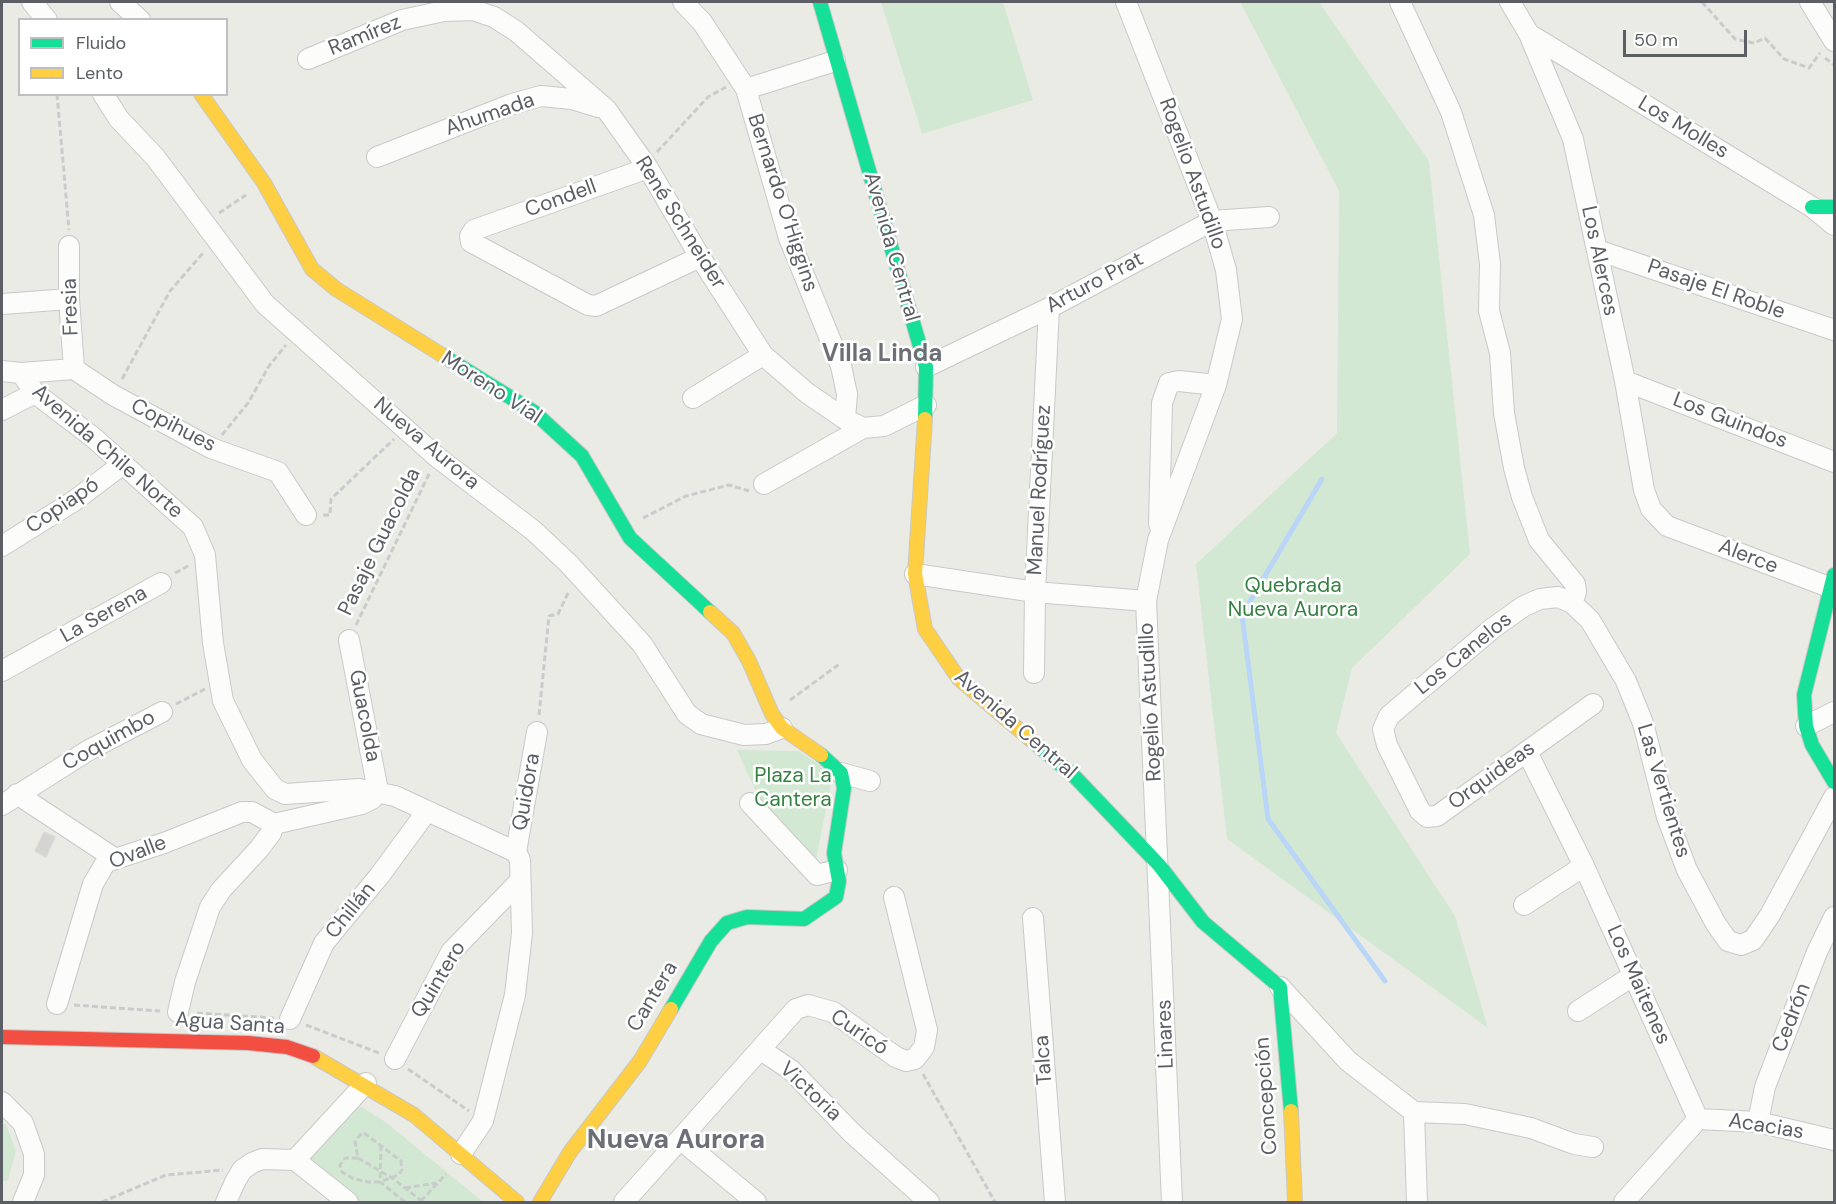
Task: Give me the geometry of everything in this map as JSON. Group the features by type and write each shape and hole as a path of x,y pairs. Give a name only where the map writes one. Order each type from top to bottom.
{"street":[{"path":"32,2 45,18"},
{"path":"120,2 138,18"},
{"name":"Bernardo O’Higgins","path":"682,2 702,22 742,84 789,238 842,366 847,394 845,419"},
{"path":"695,2 702,22"},
{"name":"Avenida Central","path":"820,2 835,61 926,368 926,405 915,574 925,629 959,679 1075,777 1159,865 1203,922 1280,987 1348,1061 1414,1112"},
{"name":"Rogelio Astudillo","path":"1126,2 1212,220 1226,270 1232,320 1216,385 1158,540 1146,601 1159,865"},
{"path":"1400,2 1451,112 1484,215 1490,264 1489,311 1500,353 1504,413 1514,468 1522,497 1539,540 1575,584 1576,592 1572,603"},
{"name":"Los Alerces","path":"1510,2 1529,34 1573,139 1625,381 1644,490 1651,509 1667,526"},
{"path":"1810,2 1834,40"},
{"name":"Ramírez","path":"308,59 402,20 444,11 473,10 494,17"},
{"name":"René Schneider","path":"494,17 516,32 606,109 647,166 700,257 763,355 807,393 845,419 863,428"},
{"name":"Los Molles","path":"1529,34 1812,207 1834,225"},
{"path":"742,84 835,61"},
{"name":"Nueva Aurora","path":"104,96 119,119 155,157 265,304 437,457 534,531 569,564 642,644 687,714 701,724 744,735 766,734 777,721"},
{"name":"Moreno Vial","path":"202,96 264,183 312,269 336,289 534,412 582,456 630,538 733,633 777,721"},
{"name":"Ahumada","path":"376,157 512,104 541,96 572,99 606,109"},
{"name":"Condell","path":"647,166 474,230 470,236 471,242 588,305 603,303 700,257"},
{"path":"1812,207 1834,207"},
{"name":"Arturo Prat","path":"926,368 1049,308 1212,220 1269,217"},
{"name":"Fresia","path":"69,246 69,299 74,369"},
{"name":"Pasaje El Roble","path":"1597,250 1834,330"},
{"path":"2,304 69,299"},
{"name":"Manuel Rodríguez","path":"1034,673 1035,592 1049,308"},
{"path":"693,398 763,355"},
{"path":"11,372 74,369"},
{"name":"Copihues","path":"74,369 113,395 211,448 278,472 306,515"},
{"name":"Avenida Chile Norte","path":"11,372 123,464 193,527 205,555 220,681 231,721 252,760 275,789 285,794 299,795 359,789 378,791 395,796 516,852"},
{"name":"Rogelio Astudillo","path":"1158,540 1162,403 1169,384 1179,381 1216,385"},
{"name":"Los Guindos","path":"1625,381 1834,462"},
{"path":"2,410 35,393"},
{"path":"765,483 863,428 884,426 926,405"},
{"name":"Copiapó","path":"2,546 74,501 123,464"},
{"name":"Alerce","path":"1667,526 1832,581"},
{"path":"915,574 1035,592 1146,601"},
{"path":"1832,581 1806,680 1806,726 1819,760 1834,782"},
{"name":"La Serena","path":"2,671 161,582"},
{"name":"Los Canelos","path":"1387,745 1383,729 1389,716 1493,628 1540,599 1558,597 1572,603"},
{"name":"Las Vertientes","path":"1572,603 1590,620 1626,681 1643,723 1666,817 1687,870 1716,924 1728,941 1741,945 1753,940 1770,915 1834,797"},
{"name":"Guacolda","path":"349,640 378,791"},
{"name":"Orquideas","path":"1387,745 1420,811 1427,817 1437,816 1593,704"},
{"name":"Coquimbo","path":"9,800 89,750 162,712"},
{"path":"1806,726 1834,712"},
{"path":"777,721 841,772 870,781"},
{"name":"Quidora","path":"516,852 537,732"},
{"name":"Los Maitenes","path":"1527,752 1584,866 1698,1119"},
{"path":"750,803 817,875 838,875 834,853 844,788 841,772"},
{"path":"178,1012 185,982 210,907 221,890 259,849 271,833 274,824 362,804 372,799 378,791"},
{"path":"9,800 114,858"},
{"name":"Chillán","path":"290,1019 324,944 380,875 427,811"},
{"name":"Ovalle","path":"57,1004 96,874 106,862 164,843 242,812 252,812 274,824"},
{"path":"461,1154 483,1121 519,975 522,933 520,860 516,852"},
{"name":"Linares","path":"1159,865 1172,1203"},
{"path":"1524,905 1584,866"},
{"name":"Cantera","path":"540,1203 570,1152 640,1061 711,941 727,923 747,916 804,919 836,897 838,875"},
{"name":"Quintero","path":"394,1059 451,952 519,882"},
{"name":"Curicó","path":"761,1050 796,1009 808,1005 833,1012 896,1058 906,1061 915,1059 924,1047 927,1030 894,897"},
{"name":"Cedrón","path":"1758,1122 1769,1077 1816,952 1834,917"},
{"name":"Talca","path":"1033,918 1055,1203"},
{"path":"1578,1011 1634,975"},
{"name":"Concepción","path":"1280,987 1289,1079 1295,1203"},
{"name":"Agua Santa","path":"2,1037 248,1043 287,1047 321,1059 366,1083 414,1115 517,1203"},
{"name":"Victoria","path":"624,1203 761,1050 791,1070 852,1133 929,1203"},
{"path":"295,1160 366,1083"},
{"path":"2,1102 23,1123 34,1154 33,1175 23,1203"},
{"path":"1417,1203 1414,1112 1466,1114 1531,1128 1574,1144 1593,1147"},
{"path":"1624,1203 1698,1119"},
{"name":"Acacias","path":"1698,1119 1758,1122 1834,1140"},
{"path":"681,1139 756,1203"},
{"path":"226,1203 242,1170 262,1159 295,1160 348,1203"}],"path":[{"path":"1702,2 1736,39 1754,43 1766,38 1784,59 1809,68 1818,52 1834,65"},
{"path":"647,166 708,97 742,84"},
{"path":"57,96 66,174 69,246"},
{"path":"203,224 264,183"},
{"path":"113,395 170,291 215,239"},
{"path":"211,448 248,403 269,366 297,332"},
{"path":"306,515 330,515 331,499 405,428"},
{"name":"Pasaje Guacolda","path":"349,640 437,457"},
{"path":"626,529 686,496 729,485 764,497 765,483"},
{"name":"La Serena","path":"161,582 205,555"},
{"path":"537,732 549,616 558,614 570,589"},
{"path":"777,721 841,663"},
{"name":"Coquimbo","path":"162,712 220,681"},
{"path":"394,1059 483,1121"},
{"path":"915,1059 996,1201"},
{"path":"358,1158 354,1147 359,1136 368,1134 402,1164 402,1170 392,1178 380,1182 356,1180 342,1172 340,1165 345,1158 358,1158 392,1178 422,1202 447,1172"},
{"path":"381,1145 380,1182 405,1203"},
{"path":"102,1203 166,1175 198,1171 242,1170"},
{"path":"405,1188 438,1183"}],"green space":[{"path":"881,2 1003,2 1033,100 922,134"},
{"name":"Quebrada Nueva Aurora","path":"1240,2 1319,2 1429,161 1470,554 1352,668 1336,733 1455,916 1488,1028 1227,839 1196,564 1337,433 1339,191"},
{"name":"Plaza La Cantera","path":"737,750 798,751 833,773 815,865 763,807"},
{"path":"354,1106 362,1107 387,1123 483,1202 356,1202 309,1162 311,1150"},
{"path":"2,1124 6,1124 16,1151 8,1180 2,1182"}],"building":[{"path":"44,832 55,837 46,857 35,851"}],"waterway":[{"path":"1322,479 1242,615 1268,819 1385,981"}],"traffic: fast":[{"path":"820,2 926,367 925,419"},
{"path":"1812,207 1834,207"},
{"path":"442,355 534,412 582,456 630,538 710,612"},
{"path":"1834,575 1804,695 1806,726 1812,745 1834,782"},
{"path":"1030,739 1075,777 1159,865 1203,922 1280,987 1291,1111"},
{"path":"671,1009 711,941 727,923 747,917 804,919 836,897 839,881 834,853 844,788 841,773 821,755"}],"traffic: slow":[{"path":"202,96 264,183 312,269 336,289 442,355"},
{"path":"925,419 915,574 925,629 959,679 1030,739"},
{"path":"710,612 733,633 749,661 772,714 782,728 821,755"},
{"path":"540,1202 570,1152 640,1061 671,1009"},
{"path":"313,1056 414,1115 517,1202"},
{"path":"1291,1111 1295,1202"}],"traffic: jam":[{"path":"2,1037 248,1043 287,1047 313,1056"}],"district":[{"name":"Villa Linda","path":"882,355"},
{"name":"Nueva Aurora","path":"676,1141"}]}
